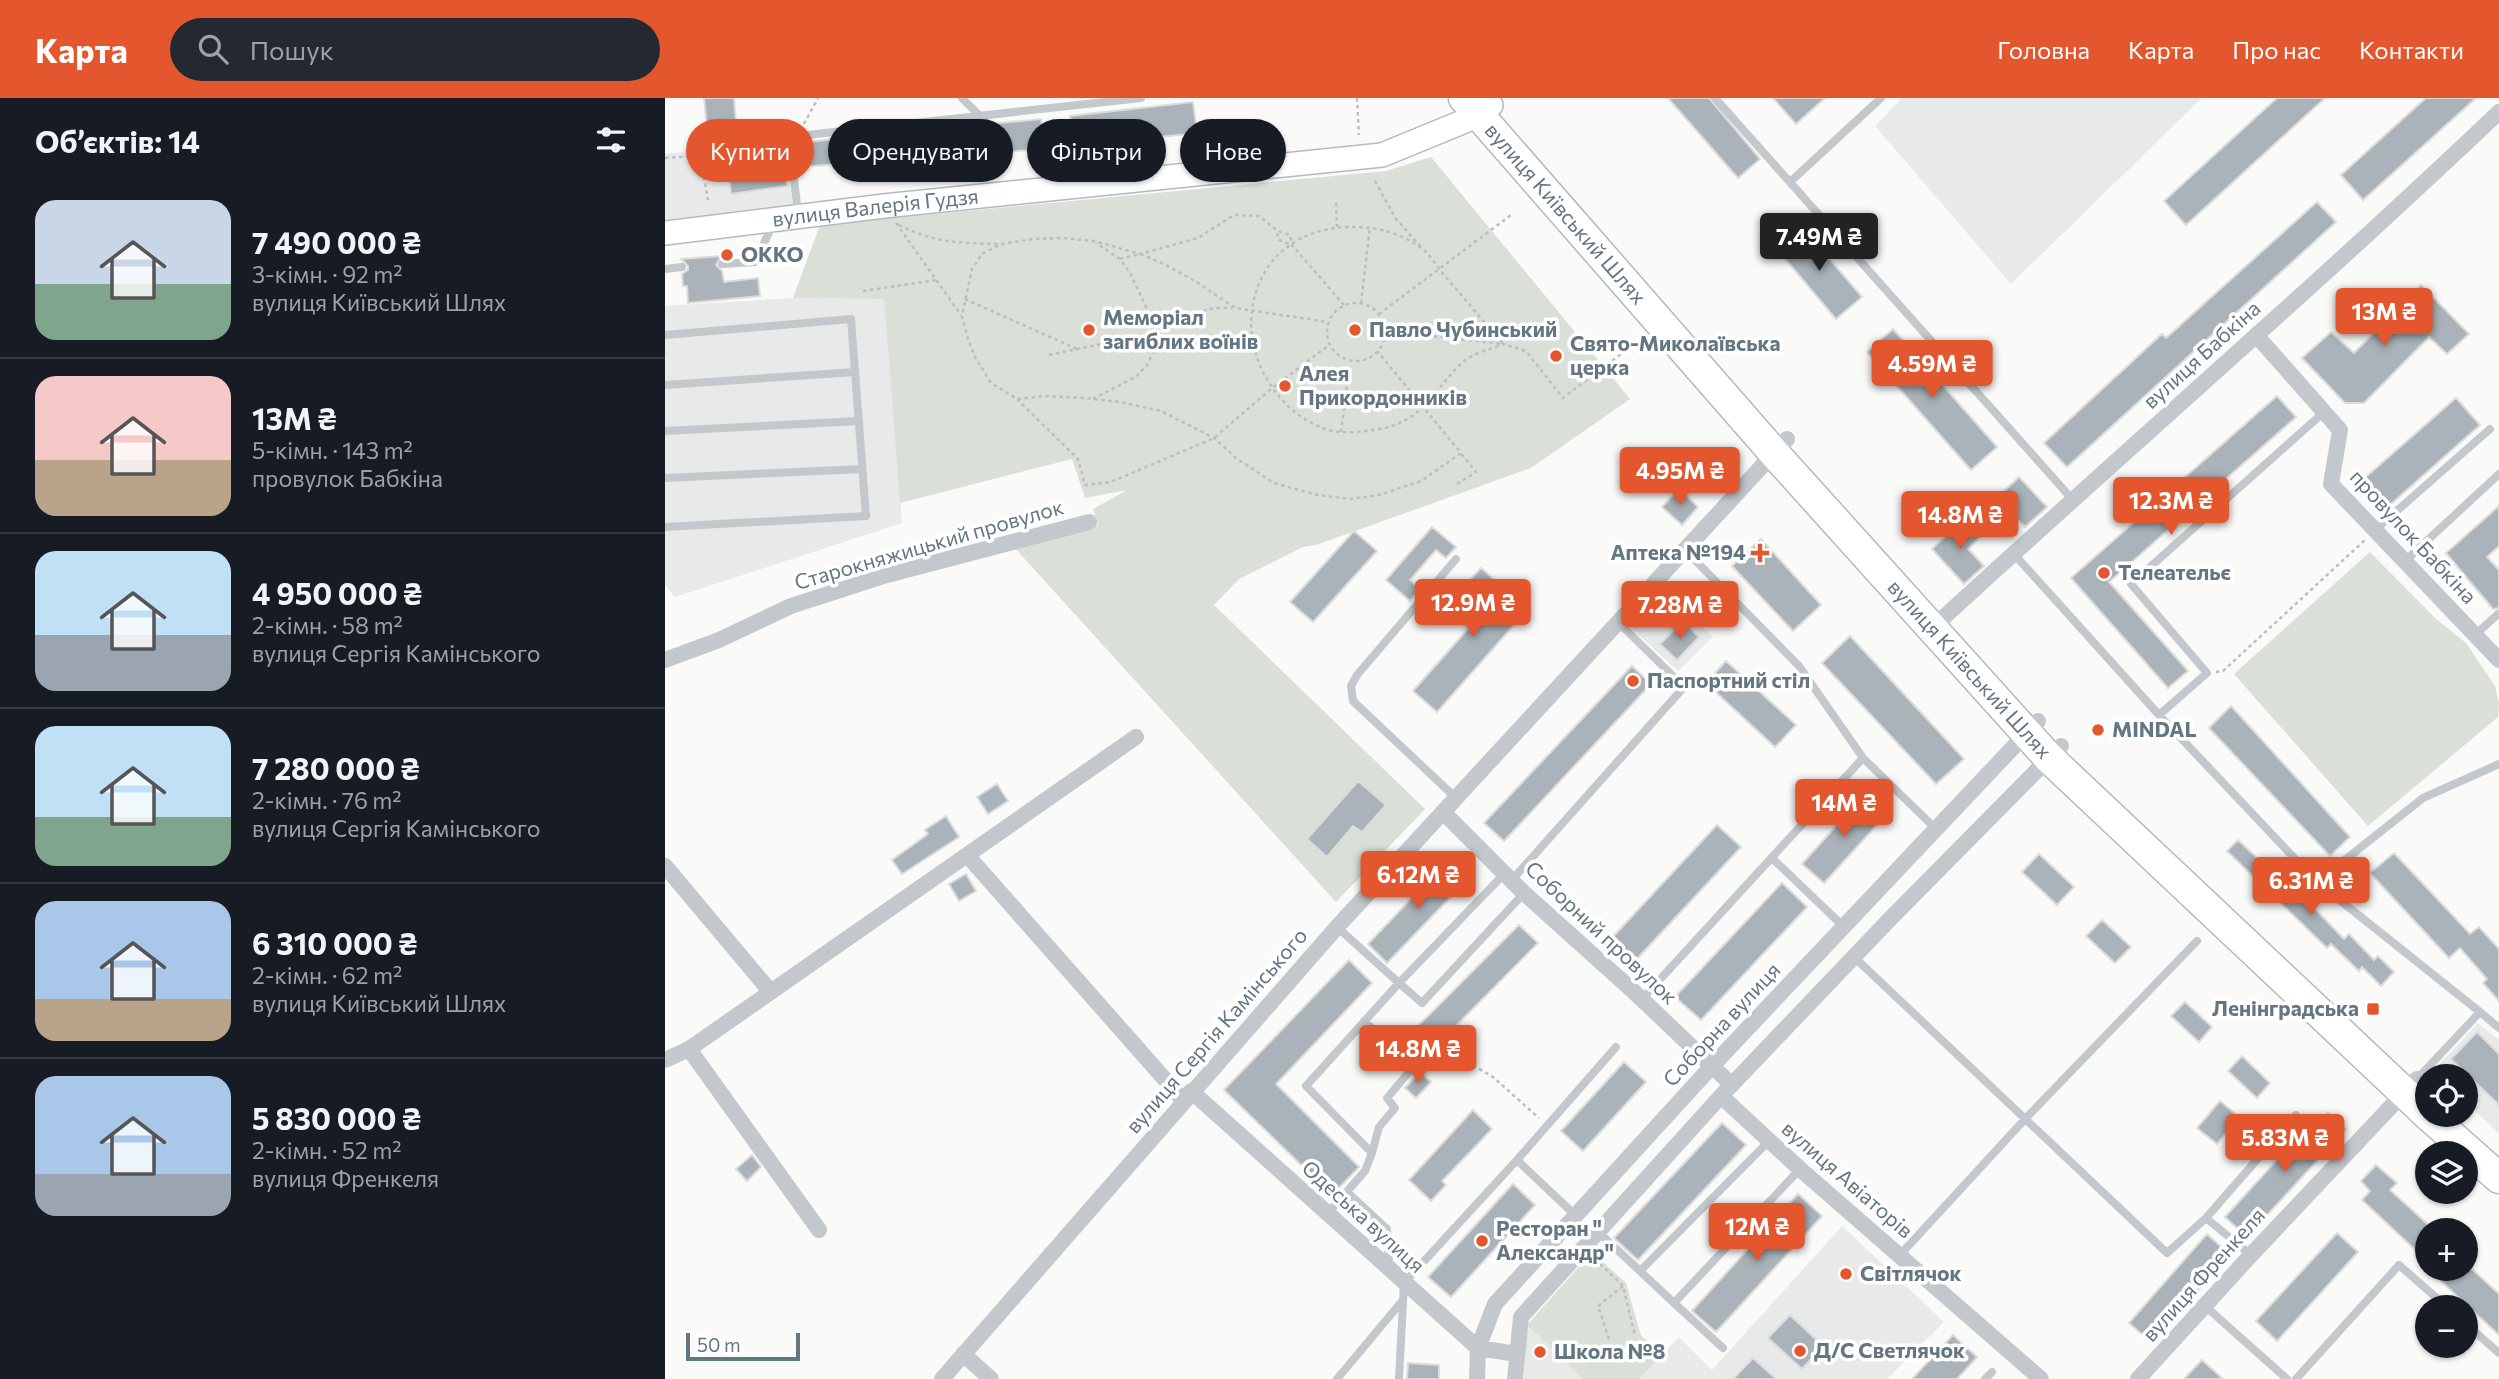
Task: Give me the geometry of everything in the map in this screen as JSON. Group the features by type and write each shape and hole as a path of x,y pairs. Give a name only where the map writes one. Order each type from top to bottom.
{"highway":[{"name":"вулиця Київський Шлях","path":"1480,104 2032,728 2232,928 2415,1085"},
{"name":"вулиця Київський Шлях","path":"2442,1127 2499,1178"},
{"path":"2468,1127 2499,1155"}],"street":[{"name":"вулиця Валерія Гудзя","path":"665,233 1382,155 1480,104"},
{"name":"вулиця Бабкіна","path":"1937,623 2072,499 2372,233 2499,112"},
{"name":"провулок Бабкіна","path":"2256,335 2340,430 2331,484 2499,660"},
{"name":"вулиця Сергія Камінського","path":"942,1379 1336,927 1781,446"},
{"name":"Старокняжицький провулок","path":"665,660 719,640 803,602 887,575 1089,522"},
{"name":"Соборна вулиця","path":"1477,1379 1478,1348 1495,1304 1712,1066 2032,728"},
{"path":"665,1059 689,1049 1136,737"},
{"path":"1515,1379 1521,1317 1727,1090 2055,752"},
{"name":"Соборний провулок","path":"1443,812 1524,893 1712,1066 1727,1090"},
{"name":"Одеська вулиця","path":"967,855 1187,1096 1328,1213 1478,1348"},
{"path":"665,866 770,991"},
{"path":"689,1049 819,1230"},
{"name":"вулиця Френкеля","path":"2138,1379 2251,1255 2415,1087"},
{"name":"вулиця Авіаторів","path":"1727,1090 1770,1140 1800,1169 2041,1379"},
{"path":"1478,1348 1517,1354"},
{"path":"963,1354 992,1379"}],"lane":[{"path":"961,98 979,115"},
{"path":"814,134 1064,102 1141,98"},
{"path":"1729,98 1718,101 2072,499"},
{"path":"1790,182 1881,98"},
{"path":"794,182 798,217"},
{"path":"722,264 755,262 775,220"},
{"path":"665,269 682,267"},
{"path":"665,335 851,319 866,516 665,527"},
{"path":"665,385 855,372"},
{"path":"2159,715 2207,673 2131,584 2324,412"},
{"path":"665,431 859,421"},
{"path":"2375,530 2490,429"},
{"path":"665,478 862,469"},
{"path":"2404,562 2499,474"},
{"path":"1685,550 1799,666 1863,758 1937,830"},
{"path":"2013,553 2159,715 2317,882 2499,1028"},
{"path":"1456,559 1357,675 1351,686 1353,701 1456,798"},
{"path":"2476,634 2498,614"},
{"path":"1372,1153 1305,1086 1399,983 1509,877 1684,687 1618,622"},
{"path":"1642,999 1863,758"},
{"path":"2317,882 2423,798 2499,764"},
{"path":"1772,858 1845,927"},
{"path":"1336,927 1422,1003 1524,893"},
{"path":"1900,1255 2026,1118 2197,941"},
{"path":"1854,957 2167,1253 2206,1218 2296,1115"},
{"path":"2435,1064 2480,1012"},
{"path":"1328,1213 1365,1171 1379,1127 1395,1108 1387,1098 1414,1066 1364,1021"},
{"path":"1399,1379 1404,1283 1616,1047"},
{"path":"1640,1271 1770,1140"},
{"path":"1517,1160 1575,1215"},
{"path":"1674,1303 1800,1169"},
{"path":"1347,1192 1387,1230 1389,1269"},
{"path":"2206,1218 2251,1255"},
{"path":"1597,1231 1723,1348"},
{"path":"2296,1379 2399,1265 2433,1295"},
{"path":"1337,1379 1403,1300"},
{"path":"2205,1306 2287,1379"},
{"path":"2478,1335 2499,1353"}],"path":[{"path":"806,119 818,98"},
{"path":"1357,98 1359,135"},
{"path":"665,158 700,156 708,200"},
{"path":"1375,181 1396,219 1503,344"},
{"path":"1336,203 1337,227"},
{"path":"1120,259 1198,237 1234,215 1259,216 1278,232 1290,235 1291,245"},
{"path":"1379,314 1511,215"},
{"path":"1235,308 1195,281 1140,254 1094,241 1063,238 1001,244 950,243 921,236 895,222 962,316 975,357 991,383 1017,399 1078,459 1085,485 1111,482 1214,438 1329,345"},
{"path":"1425,251 1382,229 1337,227 1311,233 1270,262 1255,289 1251,310 1251,334 1259,364 1272,389 1298,415 1320,426 1342,432 1381,429 1405,420 1425,408 1465,360 1503,344"},
{"path":"1361,303 1370,227"},
{"path":"1278,232 1279,240 1291,245 1344,305"},
{"path":"1093,399 1137,376 1148,365 1158,332 1144,300 1120,259 1094,241"},
{"path":"962,316 972,269 982,254 1001,244"},
{"path":"863,291 936,280"},
{"path":"965,299 1077,349"},
{"path":"1344,305 1368,305 1379,314 1385,331 1378,352 1360,361 1342,358 1329,345 1328,322 1331,315 1344,305"},
{"path":"1049,355 1158,332 1194,314 1214,308 1235,308 1328,322"},
{"path":"1385,331 1503,344 1527,351 1563,398 1625,351"},
{"path":"1378,352 1476,472 1457,484"},
{"path":"1342,432 1350,361"},
{"path":"1017,399 1045,396 1093,399 1161,411 1214,438 1236,458 1274,483 1317,495 1350,499 1379,495 1421,481 1461,453"},
{"path":"2207,673 2223,671 2375,530"},
{"path":"1407,1060 1476,1067 1493,1077 1548,1125"},
{"path":"1588,1252 1623,1286 1636,1336"},
{"path":"1609,1339 1598,1306 1623,1286"}],"shaded area":[{"path":"1902,98 2202,98 2011,284 1875,126"},
{"path":"686,151 686,182 790,182 793,209 665,223 665,154"},
{"path":"1431,157 1630,399 1531,468 1316,545 1303,547 1239,579 1214,605 1425,809 1336,902 1013,546 1098,525 1093,509 1127,490 1085,498 1072,459 900,503 884,299 793,298 820,225 1386,171"},
{"path":"793,298 884,299 902,523 675,597 665,585 665,306"},
{"path":"2370,552 2435,618 2466,643 2495,686 2499,704 2498,717 2368,826 2234,674"},
{"path":"1662,590 1713,637 1678,671 1629,626"},
{"path":"2478,1023 2499,1040 2499,1134 2478,1114 2478,1064 2440,1064"},
{"name":"Світлячок","path":"1842,1226 1944,1322 1887,1379 1639,1379 1679,1337 1712,1370"},
{"path":"1592,1252 1626,1283 1641,1336 1664,1353 1639,1379 1583,1379 1527,1325"},
{"name":"Школа №8","path":"1527,1325 1583,1379 1524,1379"}],"building":[{"path":"704,98 734,98 736,119 706,119"},
{"path":"1668,98 1709,98 1760,159 1738,178"},
{"path":"1773,98 1825,98 1796,124"},
{"path":"2277,98 2325,98 2186,225 2164,201"},
{"path":"2426,98 2476,98 2363,200 2341,175"},
{"path":"1193,102 1195,119 1180,119 1180,135 1166,136 1166,119 1070,119 1070,116"},
{"path":"1027,120 1027,150 1013,151 1013,122"},
{"path":"828,140 828,165 814,166 814,141"},
{"path":"730,182 787,182 787,186 731,194"},
{"path":"2317,202 2336,222 2067,467 2044,443 2162,334 2166,338"},
{"path":"1801,226 1862,297 1836,319 1776,248"},
{"path":"721,256 716,265 722,271 724,282 758,278 760,296 688,303 687,286 683,286 682,274 688,270 688,266 681,259"},
{"path":"2421,285 2469,334 2447,354 2429,337 2364,403 2345,403 2302,358 2331,332 2354,353"},
{"path":"1893,329 1997,447 1971,470 1867,352"},
{"path":"2277,396 2296,417 2109,582 2188,671 2168,688 2071,578"},
{"path":"2456,398 2480,425 2383,511 2358,484"},
{"path":"2019,477 2047,507 2025,527 1997,498"},
{"path":"1679,489 1698,507 1682,525 1662,507"},
{"path":"2499,506 2499,546 2487,557 2499,570 2499,608 2493,609 2446,553"},
{"path":"1965,518 1981,536 1968,549 1984,566 1964,584 1932,549"},
{"path":"1432,527 1456,547 1446,558 1436,550 1410,580 1420,589 1410,601 1386,580"},
{"path":"1354,531 1377,551 1313,622 1290,602"},
{"path":"1761,539 1821,605 1793,631 1732,566"},
{"path":"1481,568 1528,609 1437,712 1413,691 1484,611 1460,591"},
{"path":"1683,621 1699,637 1677,660 1660,644"},
{"path":"1850,636 1964,759 1936,784 1822,663"},
{"path":"1726,661 1796,725 1775,747 1706,683"},
{"path":"1632,666 1651,684 1504,841 1484,823"},
{"path":"2231,706 2350,837 2330,856 2209,728"},
{"path":"1358,781 1386,805 1362,832 1353,826 1327,857 1307,839"},
{"path":"997,784 1008,801 988,814 977,797"},
{"path":"1864,795 1886,815 1824,883 1802,864"},
{"path":"946,816 959,837 902,874 892,860 928,834 925,830"},
{"path":"1717,825 1741,847 1634,962 1610,940"},
{"path":"2238,840 2311,909 2313,907 2344,939 2349,934 2374,960 2378,956 2394,972 2381,986 2362,967 2359,971 2331,944 2327,948 2227,851"},
{"path":"2394,853 2470,934 2479,927 2499,949 2499,1001 2483,983 2487,979 2460,948 2449,958 2370,873"},
{"path":"2039,854 2074,887 2057,905 2022,872"},
{"path":"1449,859 1469,878 1387,963 1368,944"},
{"path":"966,874 976,891 959,901 949,884"},
{"path":"1782,883 1807,907 1701,1020 1675,997"},
{"path":"2102,920 2131,947 2115,963 2086,936"},
{"path":"1519,925 1538,943 1430,1052 1411,1033"},
{"path":"1349,960 1372,983 1276,1084 1359,1167 1332,1195 1224,1090"},
{"path":"2185,1002 2212,1027 2199,1042 2171,1016"},
{"path":"2477,1032 2499,1054 2499,1105 2478,1085 2478,1064 2456,1064 2451,1059"},
{"path":"2242,1056 2270,1083 2257,1098 2228,1071"},
{"path":"1624,1062 1646,1082 1583,1151 1561,1131"},
{"path":"1420,1072 1431,1082 1416,1098 1405,1088"},
{"path":"2220,1101 2239,1117 2217,1144 2197,1128"},
{"path":"1473,1110 1492,1129 1442,1181 1446,1185 1431,1201 1409,1180"},
{"path":"2328,1113 2346,1129 2247,1237 2225,1217 2311,1123 2316,1127"},
{"path":"1722,1123 1746,1145 1638,1260 1614,1238"},
{"path":"752,1155 761,1167 747,1181 736,1169"},
{"path":"2376,1165 2397,1183 2390,1190 2421,1218 2415,1218 2415,1250 2362,1200 2370,1191 2361,1181"},
{"name":"Ресторан \" Александр\"","path":"1513,1184 1535,1205 1451,1297 1428,1277"},
{"path":"1798,1194 1822,1216 1716,1332 1692,1311"},
{"path":"2337,1233 2358,1252 2277,1341 2256,1321"},
{"path":"2207,1234 2230,1255 2152,1343 2129,1323"},
{"path":"2478,1275 2499,1294 2499,1335 2478,1315 2478,1295 2456,1295 2441,1281 2478,1281"},
{"name":"Д/С Светлячок","path":"1790,1315 1823,1346 1802,1369 1768,1338"},
{"path":"1953,1335 1977,1357 1957,1379 1912,1379"},
{"path":"1753,1358 1776,1379 1733,1379"},
{"path":"2202,1360 2223,1379 2184,1379"},
{"path":"1408,1363 1439,1365 1439,1379 1407,1379"}],"place":[{"name":"ОККО","path":"727,255"},
{"name":"Меморіал загиблих воїнів","path":"1089,330"},
{"name":"Павло Чубинський","path":"1355,330"},
{"name":"Свято-Миколаївська церка","path":"1556,356"},
{"name":"Алея Прикордонників","path":"1285,386"},
{"name":"Аптека №194","path":"1760,553"},
{"name":"Телеательє","path":"2104,573"},
{"name":"Паспортний стіл","path":"1633,681"},
{"name":"MINDAL","path":"2098,730"},
{"name":"Ленінградська","path":"2373,1009"},
{"name":"Ресторан \" Александр\"","path":"1482,1241"},
{"name":"Світлячок","path":"1846,1274"},
{"name":"Д/С Светлячок","path":"1800,1351"},
{"name":"Школа №8","path":"1540,1352"}]}
